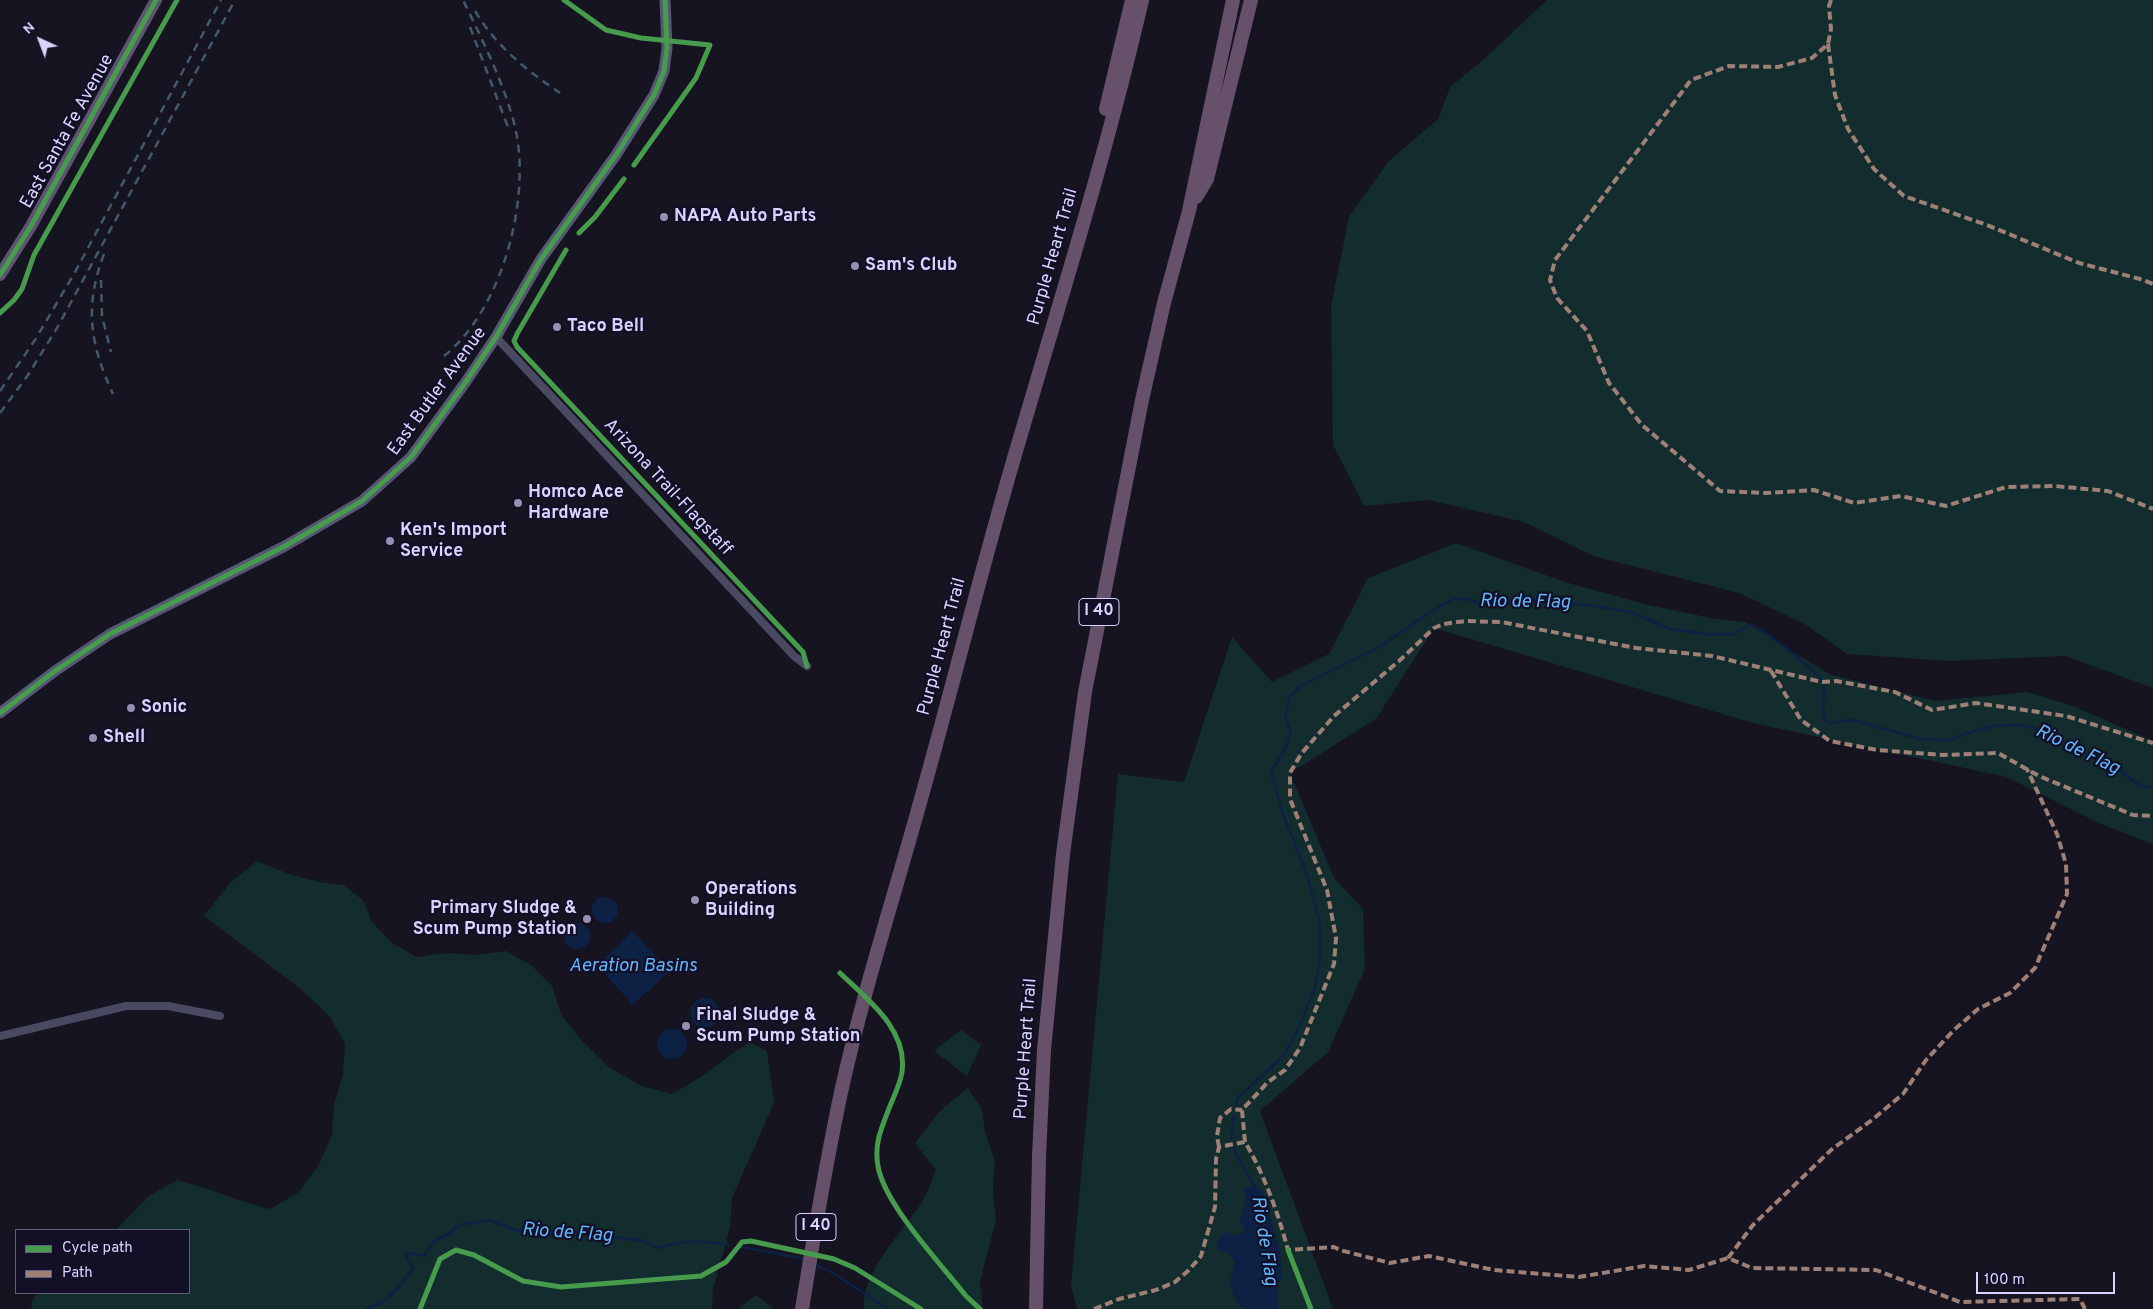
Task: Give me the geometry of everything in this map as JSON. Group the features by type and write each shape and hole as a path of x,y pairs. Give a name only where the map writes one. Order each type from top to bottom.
{"highway":[{"path":"1060,303 1062,277 1094,157 1132,0"},
{"name":"Purple Heart Trail","path":"802,1309 842,1086 886,919 920,806 962,643 1126,72 1142,0"},
{"name":"Purple Heart Trail","path":"1036,1309 1036,1234 1044,1050 1054,935 1084,692 1142,400 1164,303 1189,211 1233,0"},
{"path":"1189,211 1207,179 1252,0"}],"main road":[{"name":"East Santa Fe Avenue","path":"0,275 31,226 156,0"},
{"name":"East Butler Avenue","path":"0,713 55,671 110,634 285,546 362,502 411,457 496,337 541,259 616,155 654,95 664,71 667,48 665,0"}],"street":[{"path":"496,337 794,656 807,666"},
{"path":"0,1036 126,1006 168,1006 220,1016"}],"green space":[{"path":"1547,0 2153,0 2153,688 2065,656 1949,661 1847,654 1805,624 1739,593 1593,556 1524,522 1429,500 1364,506 1333,445 1331,306 1349,217 1388,162 1438,119 1450,87 1483,60"},
{"path":"1456,543 1565,582 1648,605 1716,619 1745,622 1829,674 1935,701 2027,692 2073,706 2153,741 2153,844 2101,824 2007,777 1753,723 1434,628 1376,719 1290,773 1334,878 1363,909 1365,969 1328,1052 1260,1111 1333,1309 1077,1309 1071,1285 1118,774 1184,782 1232,637 1272,682 1329,654 1368,578"},
{"path":"257,861 289,874 319,882 343,885 363,900 372,922 392,943 417,957 447,953 477,955 506,951 531,965 552,986 561,1014 582,1041 609,1067 641,1086 672,1094 699,1078 749,1042 767,1051 774,1103 732,1198 730,1228 713,1289 712,1309 31,1309 32,1301 37,1294 190,1294 190,1229 117,1229 149,1196 177,1180 270,1209 298,1193 318,1166 332,1135 334,1105 343,1074 345,1044 330,1017 303,991 204,916 230,883"},
{"path":"961,1030 981,1045 967,1076 934,1051"},
{"path":"968,1088 982,1110 985,1133 995,1161 993,1191 996,1220 980,1282 983,1309 864,1309 869,1281 876,1267 922,1202 936,1170 915,1143 941,1110"},
{"path":"756,1295 774,1309 738,1309"}],"water":[{"path":"605,897 614,901 618,910 614,919 605,923 596,919 592,910 596,901"},
{"path":"577,923 586,927 590,936 586,945 577,949 568,945 564,936 568,927"},
{"name":"Aeration Basins","path":"633,931 670,971 633,1005 597,965"},
{"path":"705,998 716,1002 720,1013 716,1024 705,1028 694,1024 690,1013 694,1002"},
{"path":"672,1029 683,1033 687,1044 683,1055 672,1059 661,1055 657,1044 661,1033"},
{"path":"1255,1186 1262,1190 1280,1250 1282,1279 1278,1283 1278,1309 1248,1309 1241,1307 1234,1296 1230,1282 1235,1264 1230,1254 1217,1249 1219,1237 1228,1232 1237,1236 1245,1232 1240,1220 1246,1201 1244,1187"}],"waterway":[{"name":"Rio de Flag","path":"1236,1107 1237,1099 1284,1055 1296,1034 1315,988 1321,954 1319,919 1307,875 1282,811 1271,772 1286,747 1291,732 1285,719 1289,699 1299,687 1376,649 1435,609 1454,599 1467,599 1487,605 1529,599 1551,603 1587,605 1630,612 1670,629 1705,634 1734,634 1751,624 1789,650 1820,678 1824,691 1823,713 1828,723 1853,720 1920,739 1950,740 1993,726 2022,725 2039,730 2122,772 2140,785 2153,788"},
{"name":"Rio de Flag","path":"1231,1140 1234,1116"},
{"name":"Rio de Flag","path":"1233,1148 1255,1187"},
{"name":"Rio de Flag","path":"366,1309 388,1298 403,1282 413,1268 406,1256 408,1253 424,1256 435,1240 447,1235 459,1225 489,1220 515,1230 554,1235 574,1232 644,1241 657,1248 676,1243 693,1242 730,1245"},
{"name":"Rio de Flag","path":"742,1247 805,1259"},
{"name":"Rio de Flag","path":"814,1264 833,1273 888,1309"}],"railway":[{"path":"0,391 35,340 74,274 221,0"},
{"path":"0,413 28,375 57,328 235,0"},
{"path":"444,356 465,335 482,310 497,281 508,249 516,216 519,183 519,152 514,123 492,60 463,0"},
{"path":"475,11 483,24 502,46 535,75 560,93"},
{"path":"470,27 508,127"},
{"path":"104,254 94,291 92,325 99,358 113,394"},
{"path":"101,280 102,316 111,352"}],"marked path":[{"path":"1831,0 1829,6 1831,29 1828,44 1812,58 1778,67 1729,66 1691,80 1555,260 1550,280 1557,298 1587,331 1609,383 1642,425 1720,491 1766,493 1814,490 1854,503 1901,496 1946,506 2006,487 2055,486 2108,491 2153,509"},
{"path":"1828,44 1835,95 1848,129 1874,169 1904,196 1987,225 2079,263 2153,284"},
{"path":"1245,1142 1242,1110 1268,1082 1285,1070 1300,1048 1334,964 1336,938 1327,890 1290,799 1290,773 1301,754 1334,716 1399,661 1434,628 1444,624 1465,621 1501,622 1636,648 1712,656 1822,682 1836,681 1895,692 1932,710 1976,703 2066,716 2153,743"},
{"path":"1771,671 1801,720 1830,741 1877,750 1943,755 1998,753 2039,776 2133,815 2153,816"},
{"path":"1728,1258 1753,1225 1831,1150 1903,1094 1926,1060 1954,1030 1978,1009 2010,993 2035,968 2067,894 2066,864 2057,834 2027,769"},
{"path":"1219,1147 1217,1136 1220,1118 1231,1109 1242,1110"},
{"path":"1094,1309 1119,1299 1156,1290 1175,1282 1189,1270 1201,1256 1215,1207 1216,1159 1219,1147 1245,1142 1259,1168 1270,1195 1288,1250 1334,1247 1390,1263 1429,1256 1494,1270 1579,1277 1644,1266 1689,1270 1728,1258 1752,1268 1876,1270 1960,1302 2080,1299 2085,1309"}],"cycle path":[{"path":"0,275 31,226 156,0"},
{"path":"0,313 14,300 22,289 34,255 177,0"},
{"path":"564,0 606,30 641,38 710,45 696,78 634,165"},
{"path":"0,713 55,671 110,634 285,546 362,501 411,457 496,337 541,259 616,155 654,95 664,71 667,48 665,0"},
{"path":"579,233 595,217 624,179"},
{"name":"Arizona Trail-Flagstaff","path":"566,250 517,334 514,341 517,347 803,652 807,666"},
{"path":"840,973 883,1016 899,1042 902,1056 900,1082 879,1137 877,1158 882,1181 891,1198 915,1233 966,1296 980,1309"},
{"path":"420,1309 440,1259 456,1250 474,1255 523,1281 561,1287 701,1276 726,1262 742,1242 751,1241 834,1259 855,1268 921,1309"},
{"path":"1288,1250 1311,1309"}],"place":[{"name":"NAPA Auto Parts","path":"664,217"},
{"name":"Sam's Club","path":"855,266"},
{"name":"Taco Bell","path":"557,327"},
{"name":"Homco Ace Hardware","path":"518,503"},
{"name":"Ken's Import Service","path":"390,541"},
{"name":"Sonic","path":"131,708"},
{"name":"Shell","path":"93,738"},
{"name":"Operations Building","path":"695,900"},
{"name":"Primary Sludge & Scum Pump Station","path":"587,919"},
{"name":"Final Sludge & Scum Pump Station","path":"686,1026"}]}
